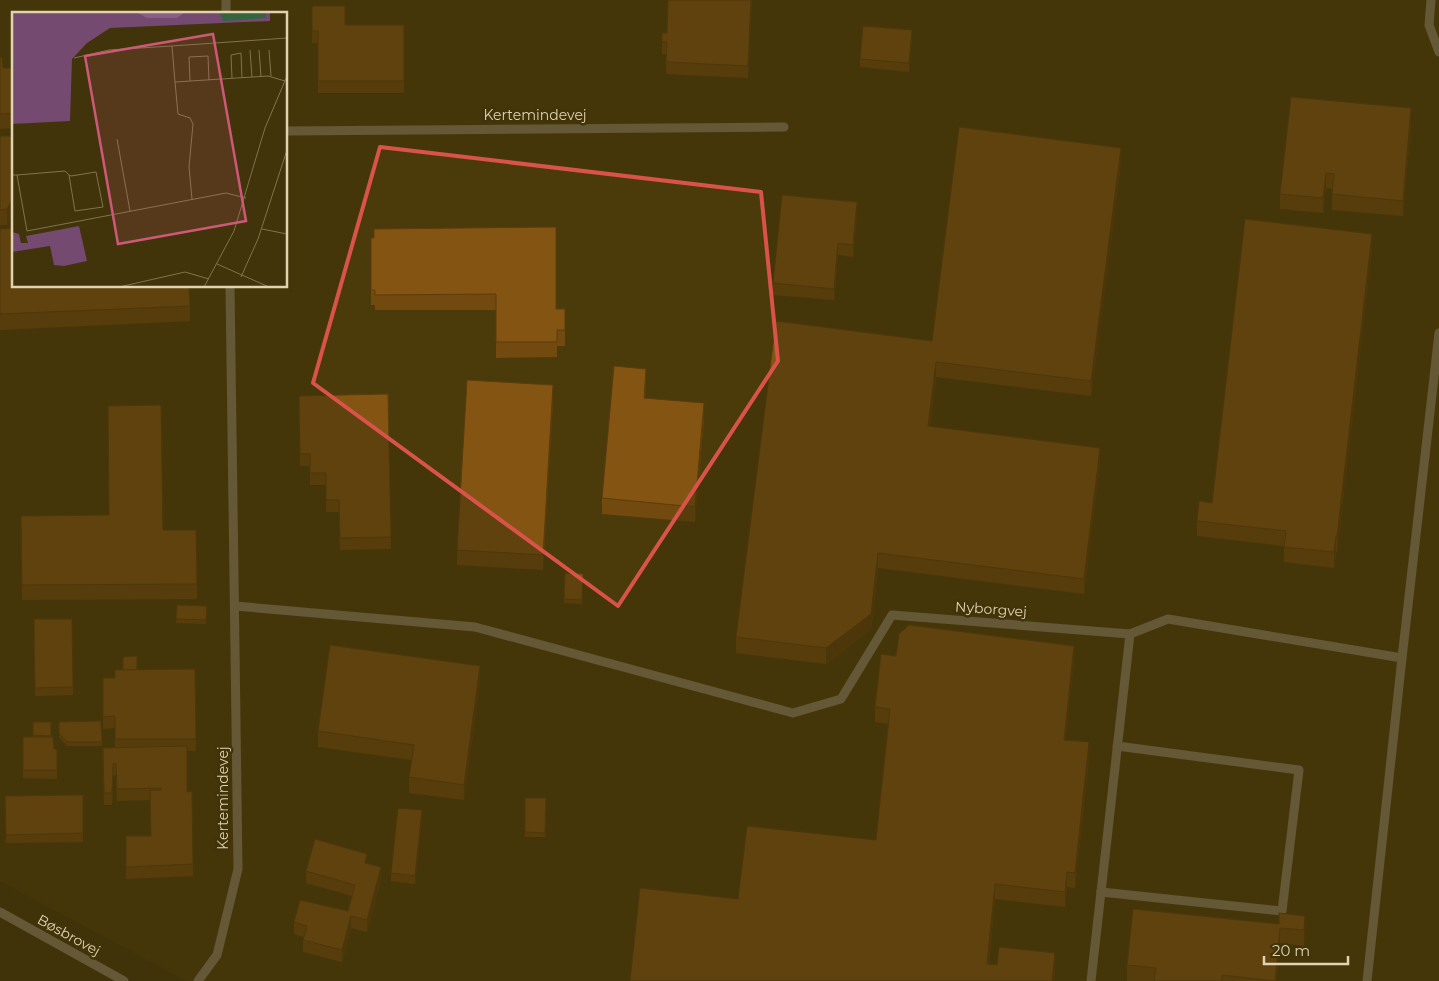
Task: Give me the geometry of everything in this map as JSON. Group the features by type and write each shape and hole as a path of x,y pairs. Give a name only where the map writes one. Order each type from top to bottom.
{"street":[{"path":"1431,0 1429,25 1439,52"},
{"name":"Kertemindevej","path":"288,131 784,127"},
{"name":"Kertemindevej","path":"198,981 217,955 238,869 236,606 230,288"},
{"path":"1368,981 1439,333"},
{"name":"Nyborgvej","path":"236,606 475,628 793,713 841,699 892,615 1130,634"},
{"path":"1091,981 1130,634 1168,619 1402,658"},
{"path":"1101,892 1282,911 1299,770 1118,746"},
{"name":"Bøsbrovej","path":"0,912 124,981"}],"highlighted area":[{"path":"380,147 761,192 778,361 618,606 313,383"}],"shaded area":[{"path":"0,0 1439,0 1439,981 187,981 0,881"}],"building":[{"path":"668,0 751,0 748,66 666,62 667,42 662,42 662,33 667,33"},
{"path":"312,6 345,6 345,25 404,25 404,81 318,81 318,31 312,31"},
{"path":"863,26 912,30 909,63 860,59"},
{"path":"0,57 2,57 3,68 12,68 12,113 0,114"},
{"path":"1291,97 1411,108 1403,201 1332,194 1334,174 1326,173 1323,198 1280,194"},
{"path":"959,127 1121,148 1091,381 936,362 928,426 1100,448 1084,579 878,553 871,614 826,648 736,637 776,321 932,341"},
{"path":"0,136 11,136 12,199 7,209 0,210"},
{"path":"782,195 857,202 853,245 838,243 834,289 773,283"},
{"path":"1245,219 1372,234 1334,552 1284,547 1286,531 1197,521 1199,501 1212,503"},
{"path":"556,227 556,309 565,309 565,330 557,330 557,342 496,342 496,294 375,295 375,290 371,290 371,238 374,238 374,229"},
{"path":"12,228 12,288 189,288 190,306 0,314 0,229"},
{"path":"614,366 646,369 644,398 704,403 695,507 602,498"},
{"path":"467,380 553,385 543,555 457,550"},
{"path":"388,394 391,537 340,538 339,500 326,500 326,473 310,473 310,454 300,454 299,396"},
{"path":"161,405 163,530 196,530 197,584 22,585 21,516 109,515 108,406"},
{"path":"565,573 583,574 582,600 564,599"},
{"path":"177,605 207,606 206,620 176,619"},
{"path":"34,619 72,619 73,687 35,688"},
{"path":"909,625 1074,646 1064,740 1089,742 1075,873 1067,872 1065,892 995,884 987,964 997,965 999,947 1055,953 1052,981 630,981 640,888 738,899 747,826 876,840 890,709 875,707 881,654 896,656 899,634"},
{"path":"330,645 480,666 464,785 409,777 414,745 318,731"},
{"path":"137,656 137,670 123,670 123,657"},
{"path":"195,669 196,739 115,739 115,716 103,717 103,678 115,678 115,670"},
{"path":"101,721 102,742 67,742 59,733 59,722"},
{"path":"33,722 51,722 51,736 33,735"},
{"path":"23,737 53,737 54,749 57,749 57,770 23,770"},
{"path":"187,746 187,792 192,791 193,864 126,867 126,836 151,836 150,790 161,790 161,788 117,789 116,763 113,764 112,793 104,793 103,748"},
{"path":"83,795 83,833 6,835 5,796"},
{"path":"525,798 546,798 545,833 525,832"},
{"path":"398,808 422,810 415,876 391,873"},
{"path":"315,839 367,854 365,863 381,867 367,920 351,916 342,950 303,940 307,926 294,922 300,900 348,911 355,885 306,871"},
{"path":"1133,909 1279,924 1279,913 1305,916 1304,930 1280,928 1275,981 1222,975 1222,981 1154,981 1156,968 1127,965"}]}
